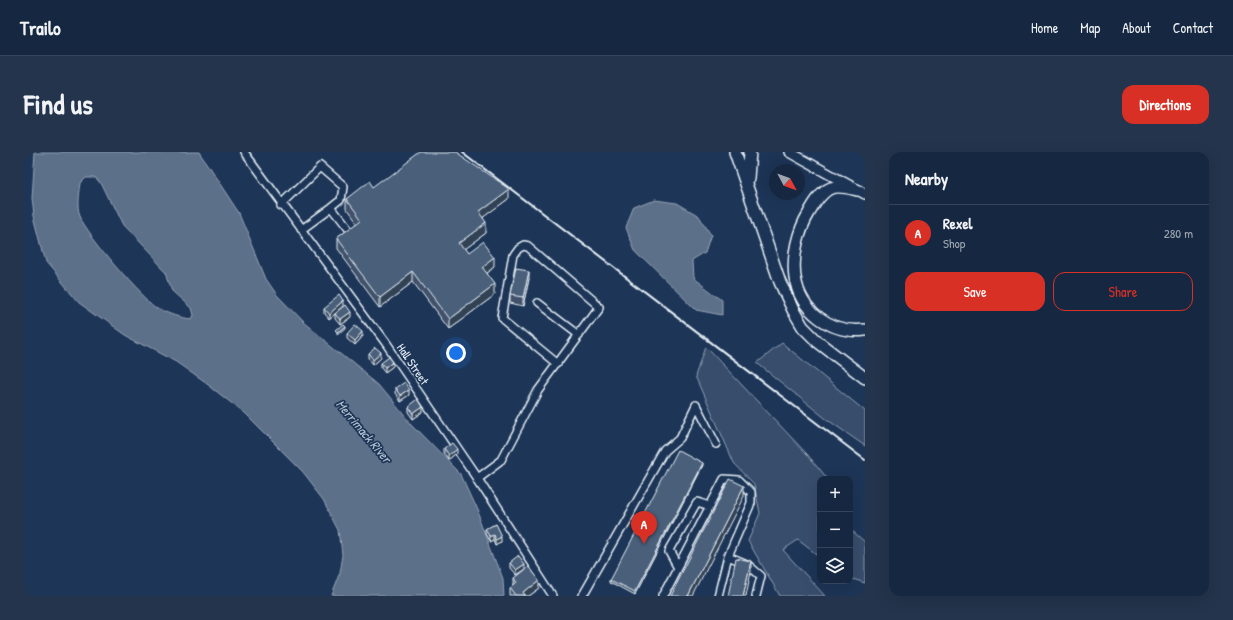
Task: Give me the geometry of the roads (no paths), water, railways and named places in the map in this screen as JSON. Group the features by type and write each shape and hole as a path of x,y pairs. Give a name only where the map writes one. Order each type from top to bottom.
{"highway":[{"path":"735,152 780,282 800,321 818,342 865,378"},
{"path":"749,192 747,174 750,152"},
{"path":"861,192 833,187 825,191 815,202 808,214 800,234 795,257 795,277 800,296 807,306 820,319 840,329 865,330"}],"main road":[{"path":"789,152 861,192"}],"street":[{"name":"Hall Street","path":"244,152 281,205 385,342 477,478 553,596"},
{"path":"281,205 320,167 343,188 341,200 301,230"},
{"path":"331,208 348,230"},
{"path":"477,478 501,460 538,390 558,364 599,307 528,246 523,244 513,255 509,269 502,318 558,364"},
{"path":"537,302 579,335"},
{"path":"582,596 665,451 680,438 696,405 716,444"},
{"path":"663,596 724,479 739,480 751,492 751,503 728,556 718,596"},
{"path":"678,567 669,551 698,502 710,506"},
{"path":"728,556 747,564 761,576 756,596"}],"water":[{"name":"Merrimack River","path":"35,152 199,152 239,213 266,279 277,295 303,322 379,384 411,423 461,474 477,509 503,578 504,596 331,596 340,573 343,555 340,530 324,499 303,472 244,413 176,362 125,335 79,302 46,263 34,216 32,198","holes":["86,177 96,177 101,183 122,226 166,272 172,291 191,308 193,315 191,319 167,313 151,303 116,266 93,237 80,217 78,200 80,183"]},
{"path":"654,200 677,203 699,216 711,235 705,253 692,261 693,278 722,300 722,315 696,310 635,250 626,228 634,208"}],"railway":[{"path":"462,152 865,460"}],"place":[{"name":"Rexel","path":"644,544"}]}
